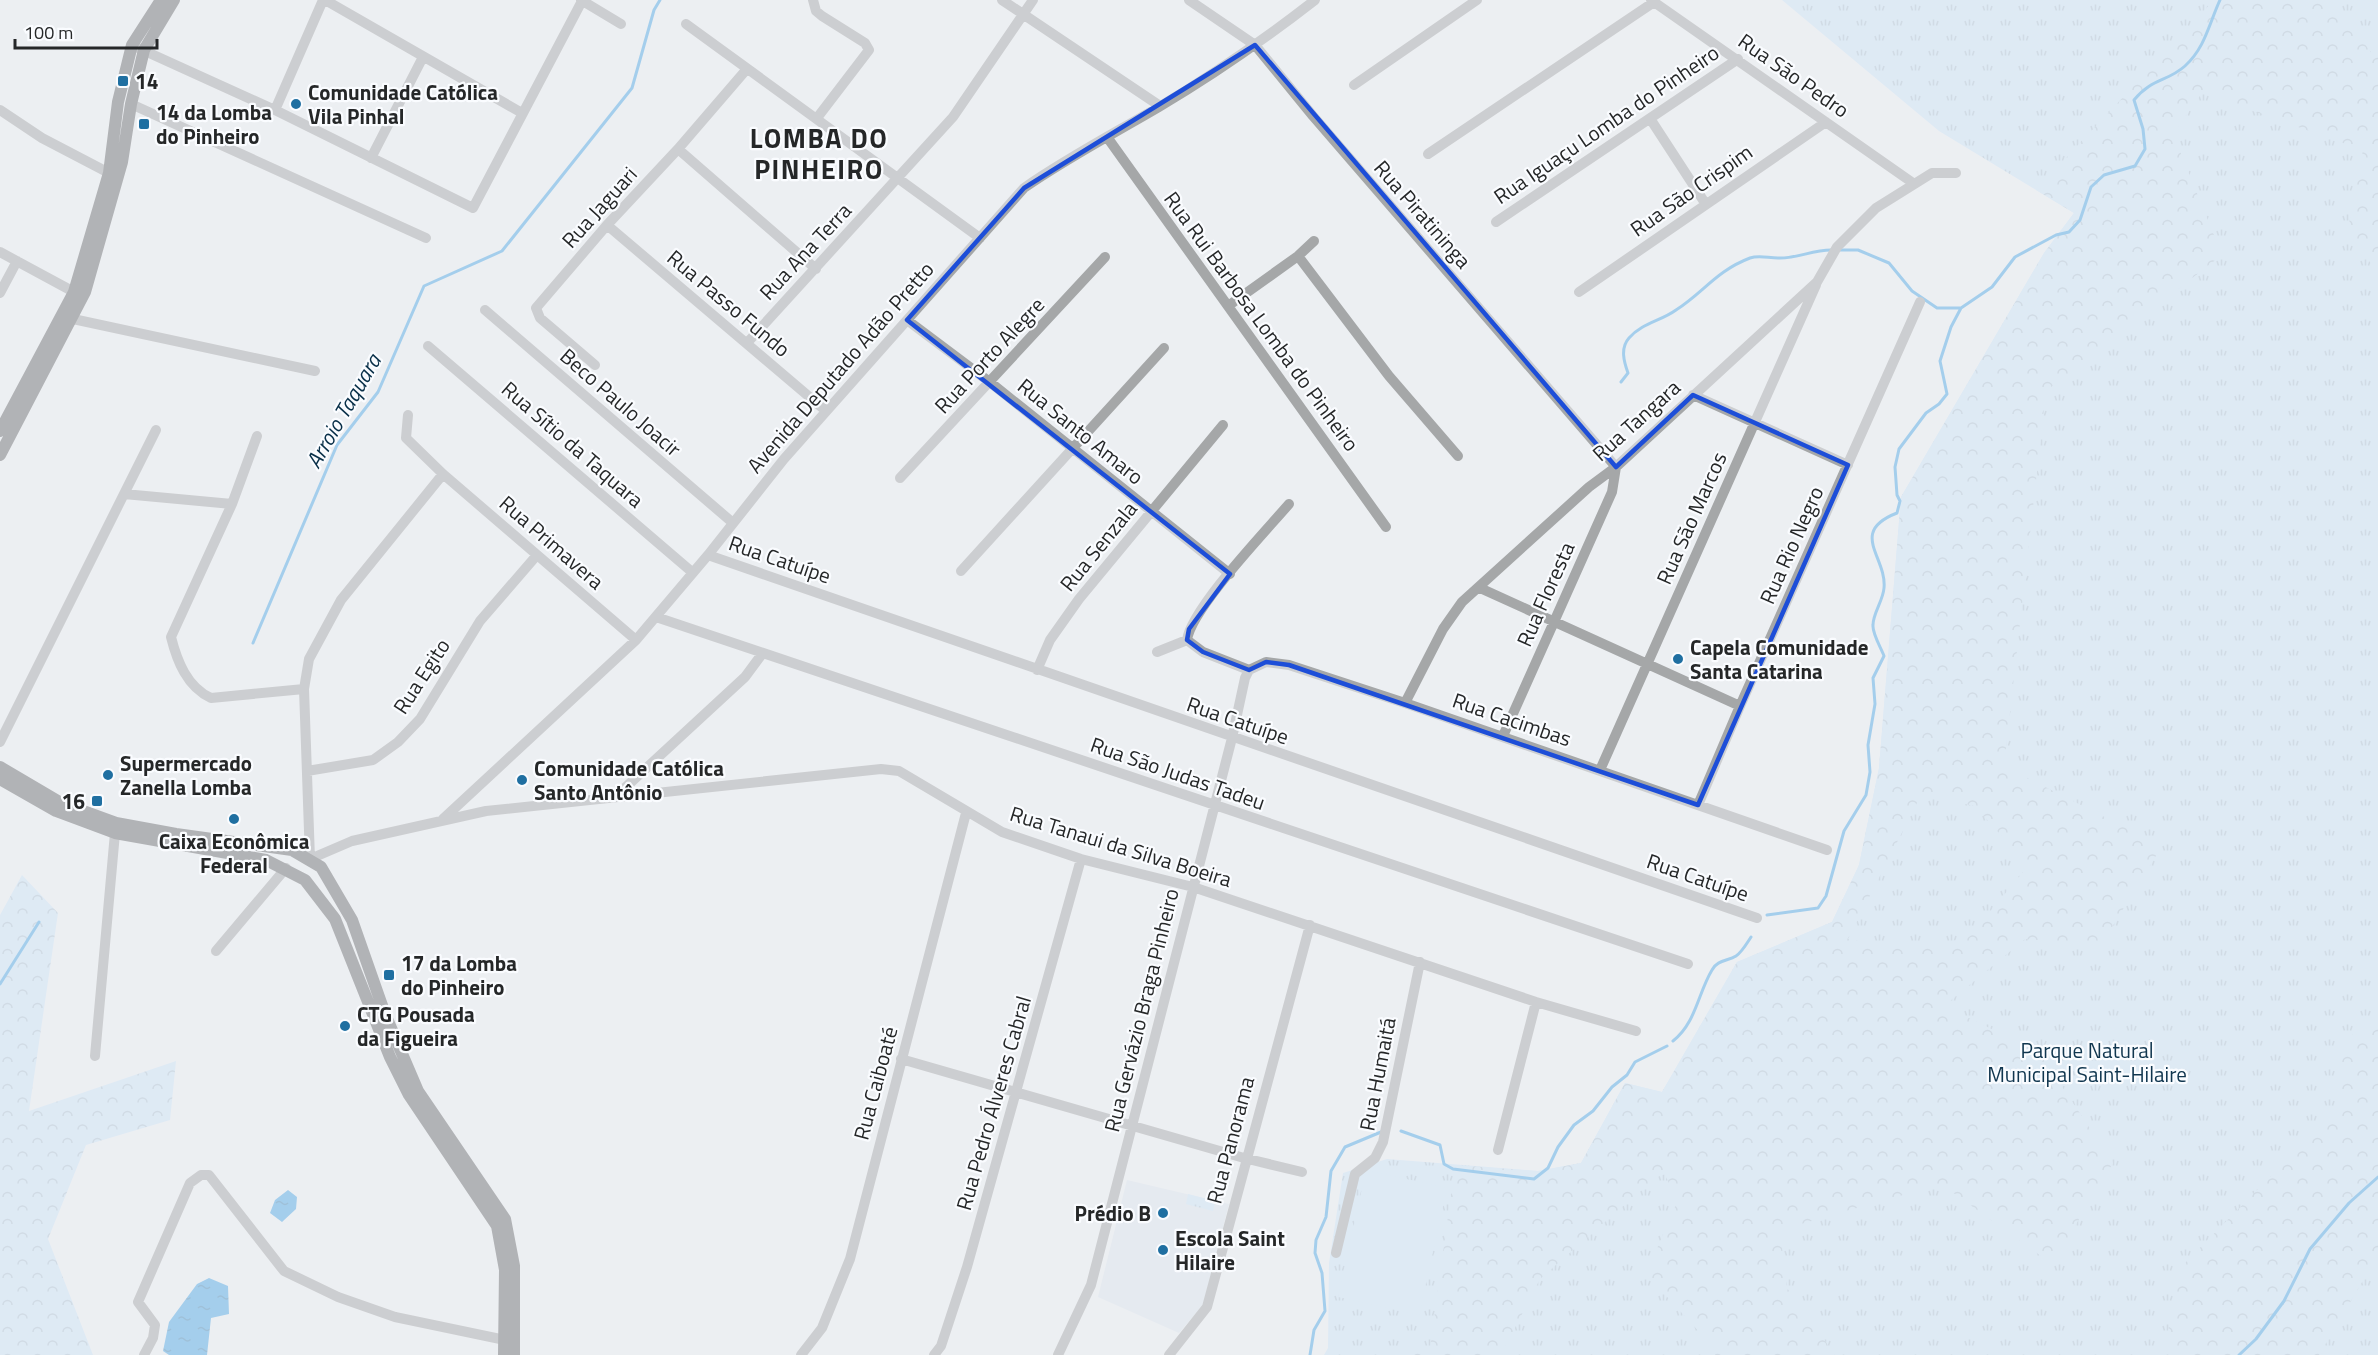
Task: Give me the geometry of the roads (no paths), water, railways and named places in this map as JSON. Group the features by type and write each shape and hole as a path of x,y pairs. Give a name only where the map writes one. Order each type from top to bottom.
{"main road":[{"path":"0,430 4,417 74,292 109,173 118,102 138,47 161,0"},
{"path":"0,455 73,319 85,292 122,162 138,47 174,0"},
{"path":"0,767 61,803 116,823 292,850 315,863 352,920 385,1014 418,1091 505,1219 514,1266 514,1355"},
{"path":"0,779 56,811 115,833 266,860 286,868 305,880 335,919 390,1057 409,1095 497,1226 505,1270 504,1355"},
{"path":"286,868 292,850"},
{"path":"305,880 315,863"}],"street":[{"path":"275,110 324,0 522,113"},
{"path":"138,47 275,110 472,208 581,0 621,24"},
{"path":"813,0 816,10 822,16 865,43 868,50 817,118"},
{"path":"1002,0 1160,106"},
{"name":"Rua Ana Terra","path":"747,343 898,179 975,87 1033,0"},
{"name":"Rua Piratininga","path":"1190,0 1255,45 1313,116 1616,467"},
{"name":"Avenida Deputado Adão Pretto","path":"443,819 636,640 826,411 1024,188 1070,156 1160,106 1255,45 1315,0"},
{"path":"1354,85 1478,0"},
{"path":"1428,154 1653,1"},
{"name":"Rua São Pedro","path":"1653,1 1913,183"},
{"path":"686,24 746,70 817,118 980,238"},
{"path":"371,158 423,57"},
{"name":"Rua Iguaçu Lomba do Pinheiro","path":"1496,222 1651,120 1737,59"},
{"name":"Rua Jaguari","path":"596,365 540,318 536,308 746,70"},
{"path":"131,104 426,238"},
{"path":"0,110 42,138 109,173"},
{"path":"1651,120 1705,203"},
{"name":"Rua São Crispim","path":"1579,292 1705,203 1826,122"},
{"name":"Rua Rui Barbosa Lomba do Pinheiro","path":"1107,137 1386,527"},
{"path":"678,149 816,269"},
{"name":"Rua Tangara","path":"1405,703 1443,629 1462,602 1589,487 1616,467 1817,282 1837,247 1876,208 1932,173 1956,173"},
{"name":"Rua Passo Fundo","path":"607,225 826,411"},
{"path":"1228,306 1298,256 1314,241"},
{"path":"0,252 74,292"},
{"path":"1298,256 1389,376 1458,456"},
{"name":"Rua Porto Alegre","path":"900,478 991,383 1105,257"},
{"path":"0,293 17,261"},
{"name":"Rua São Marcos","path":"1600,770 1817,282"},
{"name":"Rua Rio Negro","path":"1698,805 1920,302"},
{"name":"Beco Paulo Joacir","path":"485,310 733,523"},
{"path":"73,319 315,371"},
{"name":"Rua Santo Amaro","path":"907,320 991,383 1230,574"},
{"name":"Rua Sítio da Taquara","path":"428,346 692,572"},
{"path":"961,571 1164,348"},
{"path":"1693,395 1848,465"},
{"name":"Rua Primavera","path":"408,415 406,438 444,474 636,640"},
{"name":"Rua Senzala","path":"1037,670 1050,639 1079,599 1223,425"},
{"path":"0,742 156,430"},
{"path":"257,436 232,504 171,637 176,659 199,693 212,698 304,689"},
{"name":"Rua Floresta","path":"1503,736 1612,492 1616,467"},
{"path":"315,863 307,771 304,689 309,659 341,600 444,474"},
{"path":"124,494 232,504"},
{"path":"1187,640 1189,629 1205,604 1289,504"},
{"name":"Rua Egito","path":"307,771 373,760 398,742 420,719 480,621 537,555"},
{"name":"Rua Catuípe","path":"708,555 1757,918"},
{"path":"1480,588 1740,706"},
{"name":"Rua São Judas Tadeu","path":"656,617 1688,964"},
{"path":"1157,652 1187,640"},
{"path":"1187,640 1203,652 1249,670"},
{"path":"615,797 745,677 762,654"},
{"name":"Rua Cacimbas","path":"1249,670 1266,663 1289,665 1503,736 1827,850"},
{"name":"Rua Gervázio Braga Pinheiro","path":"1058,1355 1091,1285 1232,738 1245,678 1249,670"},
{"name":"Rua Tanaui da Silva Boeira","path":"315,863 352,841 486,811 881,769 899,771 966,813 1002,832 1081,859 1193,887 1536,1002 1636,1031"},
{"name":"Rua Caiboaté","path":"801,1355 822,1328 850,1259 966,813"},
{"path":"95,1056 115,833"},
{"name":"Rua Pedro Álveres Cabral","path":"934,1355 941,1346 967,1267 1081,859"},
{"path":"216,951 286,868"},
{"name":"Rua Panorama","path":"1169,1355 1206,1306 1310,925"},
{"name":"Rua Humaitá","path":"1336,1253 1355,1174 1375,1158 1383,1142 1420,962"},
{"path":"1498,1150 1536,1002"},
{"path":"901,1059 1015,1094 1302,1172"},
{"path":"144,1355 153,1338 155,1325 138,1302 190,1183 201,1175 210,1175 284,1271 338,1297 394,1317 505,1340"}],"water":[{"path":"288,1190 297,1197 296,1209 282,1222 270,1213 275,1200"},
{"path":"209,1278 228,1286 229,1314 211,1318 207,1355 169,1355 163,1351 169,1322 197,1284"}],"waterway":[{"name":"Arroio Taquara","path":"253,643 337,445 378,392 424,286 502,251 632,88 654,10 660,0"},
{"path":"1767,915 1818,908 1826,896 1844,831 1866,795 1870,772 1868,745 1875,704 1873,678 1884,656 1873,628 1873,620 1884,588 1872,537 1875,528 1882,520 1897,513 1900,501 1897,495 1895,467 1899,449 1926,413 1939,404 1947,394 1940,361 1951,327 1961,308 1992,287 2015,257 2056,235 2069,232 2080,220 2091,187 2104,175 2135,166 2145,149 2143,129 2134,100 2147,88 2172,75 2192,59 2202,44 2220,0"},
{"path":"1621,382 1628,373 1624,360 1624,346 1629,338 1646,325 1676,310 1728,269 1753,257 1785,258 1831,250"},
{"path":"1838,250 1858,250 1889,263 1912,291 1937,308 1960,308"},
{"path":"0,984 39,922"},
{"path":"1673,1041 1681,1034 1692,1017 1714,967 1738,954 1751,937"},
{"path":"1401,1131 1440,1145 1444,1164 1453,1169 1534,1179 1548,1168 1558,1147 1574,1125 1593,1111 1612,1087 1627,1075 1635,1062 1667,1046"},
{"path":"1310,1355 1314,1330 1325,1311 1322,1273 1315,1253 1316,1240 1326,1217 1331,1171 1345,1147 1381,1132"},
{"path":"2239,1355 2256,1339 2284,1301 2310,1249 2349,1203 2378,1177"}],"place":[{"name":"14","path":"123,81"},
{"name":"Comunidade Católica Vila Pinhal","path":"296,104"},
{"name":"14 da Lomba do Pinheiro","path":"144,124"},
{"name":"Capela Comunidade Santa Catarina","path":"1678,659"},
{"name":"Supermercado Zanella Lomba","path":"108,775"},
{"name":"Comunidade Católica Santo Antônio","path":"522,780"},
{"name":"16","path":"97,801"},
{"name":"Caixa Econômica Federal","path":"234,819"},
{"name":"17 da Lomba do Pinheiro","path":"389,975"},
{"name":"CTG Pousada da Figueira","path":"345,1026"},
{"name":"Prédio B","path":"1163,1213"},
{"name":"Escola Saint Hilaire","path":"1163,1250"}],"district":[{"name":"LOMBA DO PINHEIRO","path":"819,152"}],"park label":[{"name":"Parque Natural Municipal Saint-Hilaire","path":"2087,1062"}]}
